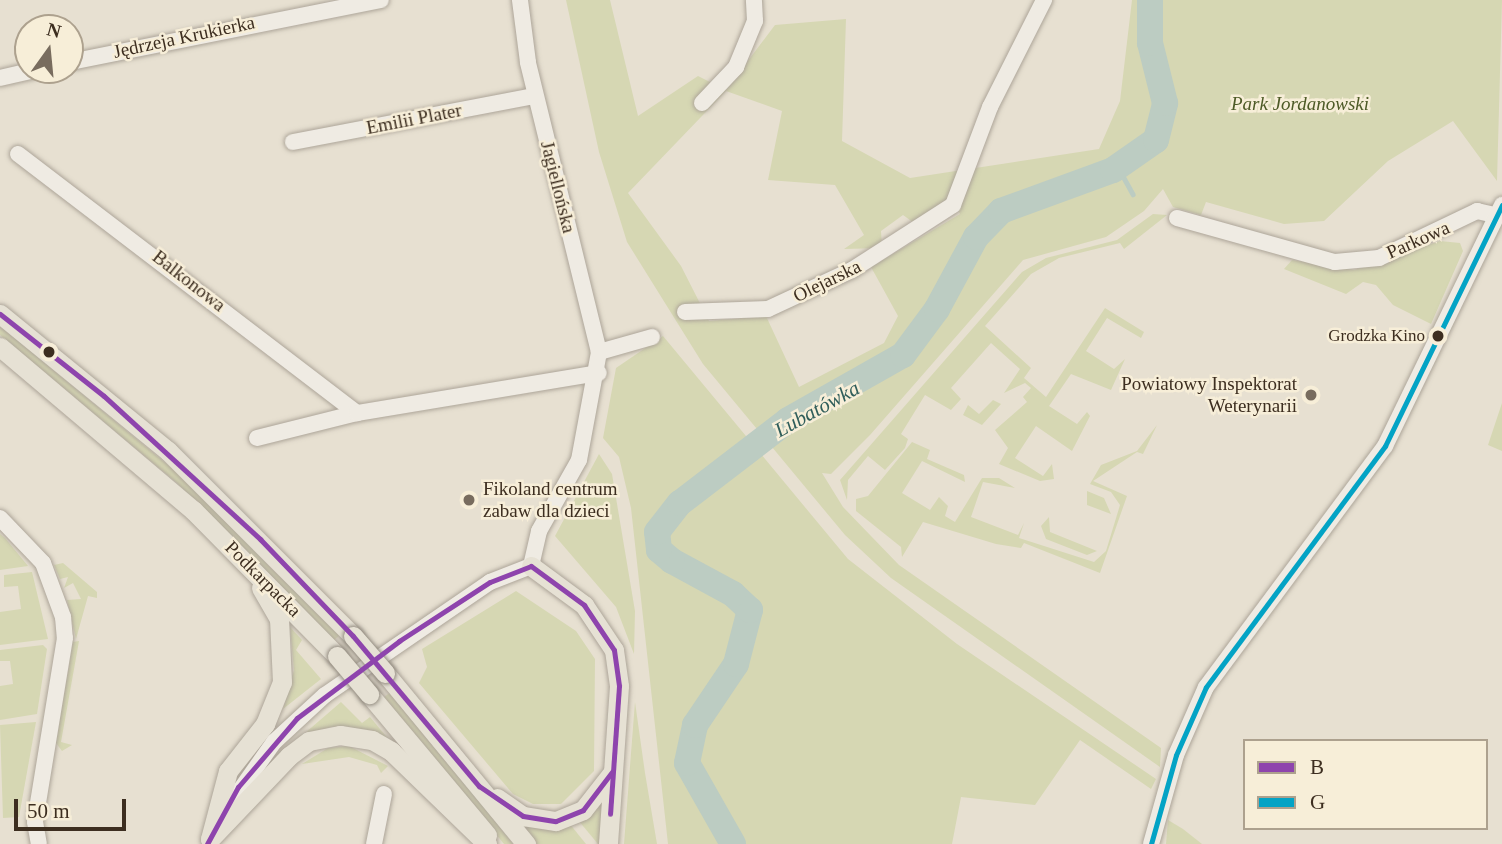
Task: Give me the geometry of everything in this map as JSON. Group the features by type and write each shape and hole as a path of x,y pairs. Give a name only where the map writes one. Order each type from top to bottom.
{"main road":[{"name":"Podkarpacka","path":"0,314 168,451 353,636 526,844"},
{"name":"Podkarpacka","path":"0,346 137,459 249,565 337,656 494,844"},
{"path":"209,841 228,771 265,724 282,682 279,619 249,565"},
{"path":"531,566 591,612 614,649 619,686 608,844"},
{"path":"209,841 289,756 309,741 340,735 372,740 391,751 487,844"},
{"path":"479,786 523,816 556,821 583,810 612,772"}],"street":[{"name":"Jędrzeja Krukierka","path":"84,59 381,0"},
{"name":"Jagiellońska","path":"520,0 536,96 599,352 598,373 579,460 539,531 531,566"},
{"path":"702,103 736,67 755,21 754,0"},
{"name":"Olejarska","path":"685,312 768,309 852,270 958,208 990,107 1044,0"},
{"name":"Emilii Plater","path":"293,142 536,96"},
{"name":"Balkonowa","path":"18,154 357,413"},
{"path":"1151,844 1176,755 1206,687 1385,446 1498,210"},
{"name":"Parkowa","path":"1177,218 1215,231 1335,262 1379,258 1477,211 1498,210"},
{"path":"599,352 652,337"},
{"path":"257,438 357,413 598,373"},
{"path":"0,518 43,563 63,617 65,641 35,822 39,844"},
{"path":"209,841 238,787 297,718 399,641 509,571 531,566"},
{"path":"374,844 384,794"}],"green space":[{"name":"Park Jordanowski","path":"566,0 610,0 638,116 698,76 726,90 775,25 846,19 842,141 910,178 1099,149 1120,101 1132,0 1502,0 1497,181 1453,121 1388,161 1324,221 1284,224 1206,202 1201,215 1173,207 1163,189 1144,211 1106,237 1023,260 870,435 831,474 822,473 843,507 899,565 1161,748 1160,767 891,578 845,535 703,364 627,242 599,152","holes":["726,91 782,111 768,180 835,185 864,235 844,249 882,248 881,231 903,215 914,223 952,198 960,214 871,267 898,316 884,343 799,387 766,316 709,321 681,266 628,193"]},
{"path":"1153,214 1167,215 1124,249 1120,243 1059,258 1031,274 985,326 1031,368 1024,378 1046,397 1105,308 1144,332 1141,338 1107,318 1086,351 1114,369 1125,359 1111,390 1071,374 1049,406 1077,424 1087,412 1090,416 1072,451 1036,426 1015,458 1043,476 1052,464 1054,479 1040,481 999,464 1008,448 995,430 1027,402 1023,397 1031,388 1025,383 1004,393 1020,369 991,343 951,388 961,399 951,410 925,395 901,434 908,439 905,448 885,470 868,456 848,480 847,500 840,480 1022,272 1046,258 1117,240"},
{"path":"1440,241 1460,243 1463,251 1431,324 1393,305 1376,285 1363,282 1346,294 1284,269 1292,260 1354,270"},
{"path":"0,326 175,471 340,635 334,640 177,483 0,335"},
{"path":"663,336 848,559 957,644 1156,779 1151,789 1080,740 1035,805 961,797 952,844 668,844 631,508 619,457 603,438 616,368"},
{"path":"993,400 1001,404 982,425 963,415 968,405 979,414"},
{"path":"1502,403 1502,451 1488,445"},
{"path":"1157,425 1143,454 1137,452 1093,481 1127,496 1100,573 1024,543 1021,548 996,544 923,522 902,557 901,547 856,511 856,499 868,496 912,442 930,450 927,459 964,475 965,482 922,461 902,493 930,510 939,497 948,506 945,516 955,522 982,478 999,478 1015,488 983,482 971,517 1018,535 1024,523 1019,538 1094,562 1106,551 1120,505 1111,492 1090,484 1101,465 1137,451"},
{"path":"599,454 612,474 635,611 634,654 616,607 555,536"},
{"path":"1087,491 1104,498 1111,514 1087,505"},
{"path":"1049,517 1050,532 1097,551 1087,555 1046,539 1041,526"},
{"path":"0,534 5,538 28,566 0,570"},
{"path":"63,563 97,592 97,598 88,596 76,639 67,600 81,599 73,583 64,588 68,577 60,579 54,565"},
{"path":"32,572 48,639 0,645 0,612 21,609 18,586 4,587 4,575"},
{"path":"516,591 576,631 595,659 594,771 561,804 533,804 513,794 419,683 427,667 422,649"},
{"path":"290,627 302,640 296,650 321,679 283,709 294,670"},
{"path":"79,641 61,742 72,745 62,751 56,743 73,642"},
{"path":"43,645 47,649 37,714 0,720 0,686 13,684 10,661 0,661 0,650"},
{"path":"391,692 513,844 504,844 384,697"},
{"path":"341,702 362,723 370,717 390,741 370,731 331,727 290,746"},
{"path":"635,702 645,773 657,844 624,844"},
{"path":"36,722 19,817 3,818 0,725"},
{"path":"349,746 388,766 381,773 377,765 349,757 302,764 328,748"},
{"path":"609,786 605,844 598,844 578,820"},
{"path":"518,819 569,823 586,844 537,844"},
{"path":"1168,820 1183,829 1202,844 1166,844"}],"waterway":[{"name":"Lubatówka","path":"733,844 687,763 695,725 736,664 750,610 733,594 672,561 659,550 657,532 680,503 788,420 903,355 937,309 976,237 1001,211 1113,170 1156,140 1165,103 1150,43 1150,0"},
{"path":"1118,167 1133,194"}],"transit line":[{"name":"G","path":"1151,844 1176,755 1206,687 1385,446 1502,205"},
{"name":"B","path":"0,314 104,396 260,539 353,636 479,786 523,816 556,821 583,810 612,772"},
{"name":"B","path":"207,844 238,787 297,718 399,641 490,582 531,566 584,605 614,650 619,686 610,814"}],"place":[{"name":"Grodzka Kino","path":"1438,336"},
{"name":"Powiatowy Inspektorat Weterynarii","path":"1311,395"},
{"name":"Fikoland centrum zabaw dla dzieci","path":"469,500"}]}
